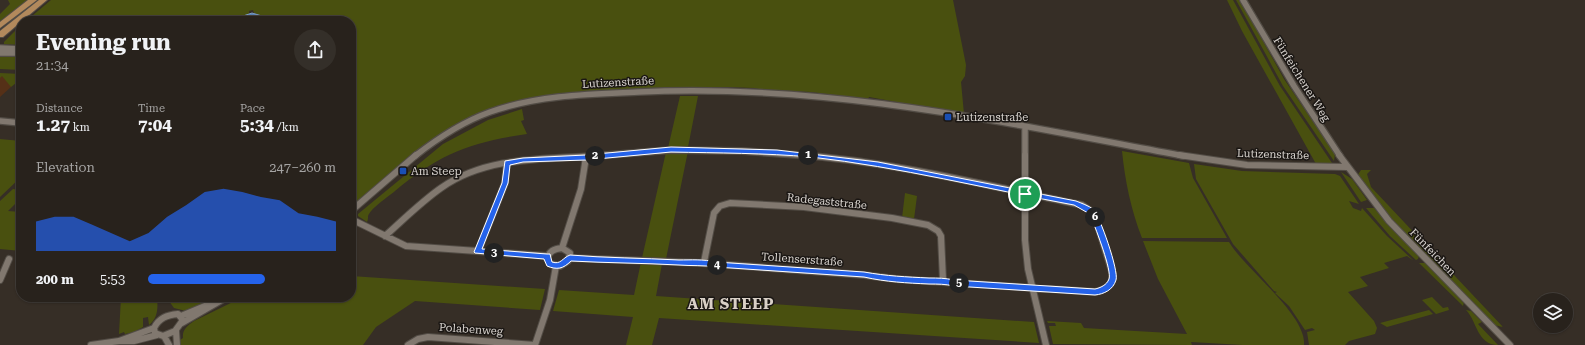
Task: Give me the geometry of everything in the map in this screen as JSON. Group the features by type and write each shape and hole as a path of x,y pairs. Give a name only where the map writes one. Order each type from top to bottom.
{"main road":[{"path":"0,26 33,0"},
{"path":"23,16 43,0"},
{"path":"0,35 16,22"}],"street":[{"name":"Fünfeichener Weg","path":"1243,0 1288,79 1347,167"},
{"path":"0,48 16,49"},
{"path":"0,53 16,53"},
{"name":"Lutizenstraße","path":"356,207 421,152 455,128 471,120 504,108 555,97 654,90 726,90 787,93 896,105 1230,163 1278,167 1347,167"},
{"path":"0,121 16,123"},
{"path":"1025,127 1025,240 1032,288 1046,345"},
{"name":"Tollenserstraße","path":"385,236 427,199 450,182 482,167 523,160 678,150 742,151 811,155 878,164 1076,203 1090,211 1096,219 1113,275 1112,283 1105,290 1100,292 954,283 943,280 932,281 879,278 864,274 716,265 704,262 693,263 639,260 619,261 570,258"},
{"path":"562,248 581,189 586,157"},
{"path":"478,252 505,183 507,163"},
{"name":"Fünfeichen","path":"1347,167 1371,200 1389,221 1510,345"},
{"name":"Radegaststraße","path":"704,262 714,213 720,206 730,203 804,207 892,218 932,226 941,236 943,280"},
{"path":"356,222 400,244 412,247 547,256"},
{"path":"562,248 568,250 570,258 563,265 556,266 550,264 547,256 551,251 562,248"},
{"path":"0,280 9,259"},
{"path":"535,345 550,300 556,266"},
{"path":"177,345 176,331 181,319 207,310 219,302"},
{"path":"169,345 158,333 158,322 165,316 173,314 181,319"},
{"path":"90,345 119,341 134,341 158,333 176,331"},
{"name":"Polabenweg","path":"408,345 418,339 428,337 535,345"}],"green space":[{"path":"8,0 29,0 0,21 0,14 10,4"},
{"path":"51,0 953,0 966,65 965,76 961,82 964,114 869,97 868,99 811,92 754,88 669,88 555,95 470,118 444,132 420,149 356,203 356,16 262,16 254,13 253,10 249,11 247,15 244,16 32,16"},
{"path":"1227,0 1233,0 1280,86 1332,163 1316,164 1242,31"},
{"path":"1236,0 1240,0 1284,79 1335,154 1334,161 1283,86"},
{"path":"16,30 16,45 4,44 4,42"},
{"path":"0,54 16,54 16,70 0,69"},
{"path":"0,73 16,74 16,83 11,87 0,86"},
{"path":"680,96 698,96 688,147 668,148"},
{"path":"522,109 524,120 521,121 527,134 489,141 456,152 441,159 411,178 380,203 372,210 368,216 367,222 358,216 358,214 443,144 488,120"},
{"path":"0,139 16,141 16,182 0,197"},
{"path":"688,151 666,259 642,258 666,152"},
{"path":"1122,151 1189,163 1193,178 1227,238 1142,238 1129,195"},
{"path":"1194,164 1242,171 1335,174 1340,176 1359,204 1349,201 1353,208 1361,211 1362,208 1387,236 1414,261 1407,256 1384,263 1389,268 1360,277 1368,286 1348,292 1374,321 1377,328 1375,334 1349,341 1345,345 1309,345 1307,332 1315,330 1312,328 1305,330 1289,306 1275,293 1277,292 1274,291 1233,244 1196,179"},
{"path":"1361,170 1371,170 1367,174 1371,187 1503,327 1494,325 1392,220 1357,176"},
{"path":"1341,172 1352,179 1367,200 1361,202"},
{"path":"13,189 16,189 16,203 8,211 16,212 16,251 0,249 0,201"},
{"path":"905,193 917,196 914,219 902,218"},
{"path":"1366,208 1374,208 1419,256 1418,259 1416,260 1390,236"},
{"path":"1143,241 1229,242 1237,253 1286,306 1296,320 1302,333 1304,345 1243,345 1191,342 1192,345 1053,344 1049,326 1056,326 1055,323 1048,323 1047,321 1081,323 1084,328 1187,334 1158,279"},
{"path":"641,262 662,264 656,296 1034,322 1039,343 659,318 652,345 626,345 633,317 553,311 559,290 634,295"},
{"path":"1419,263 1425,263 1464,302 1463,306"},
{"path":"356,276 545,289 540,310 415,301 376,327 363,345 180,345 180,340 183,338 184,330 194,321 233,302 356,302"},
{"path":"1432,297 1443,308 1448,307 1449,310 1436,314 1422,300"},
{"path":"121,302 157,302 156,316 149,325 148,317 143,318 143,327 134,332 125,334 124,332 119,334"},
{"path":"170,302 208,302 186,311 174,308"},
{"path":"1429,310 1433,314 1387,327 1380,323"},
{"path":"1466,310 1471,311 1482,322 1478,324 1498,345 1491,344 1482,337"}],"water":[{"path":"252,13 262,16 243,16"}],"place":[{"name":"Lutizenstraße","path":"948,117"},
{"name":"Am Steep","path":"403,171"}],"district":[{"name":"AM STEEP","path":"731,304"}],"route":[{"path":"663,150 742,151 811,155 884,165 1025,194 1076,203 1087,208 1094,215 1113,275 1112,283 1105,290 1095,292 954,283 943,280 932,281 879,278 864,274 716,265 704,262 693,263 639,260 619,261 570,258 563,265 553,266 548,262 547,256 478,252 505,183 507,163 523,160 586,157 663,150"}]}
